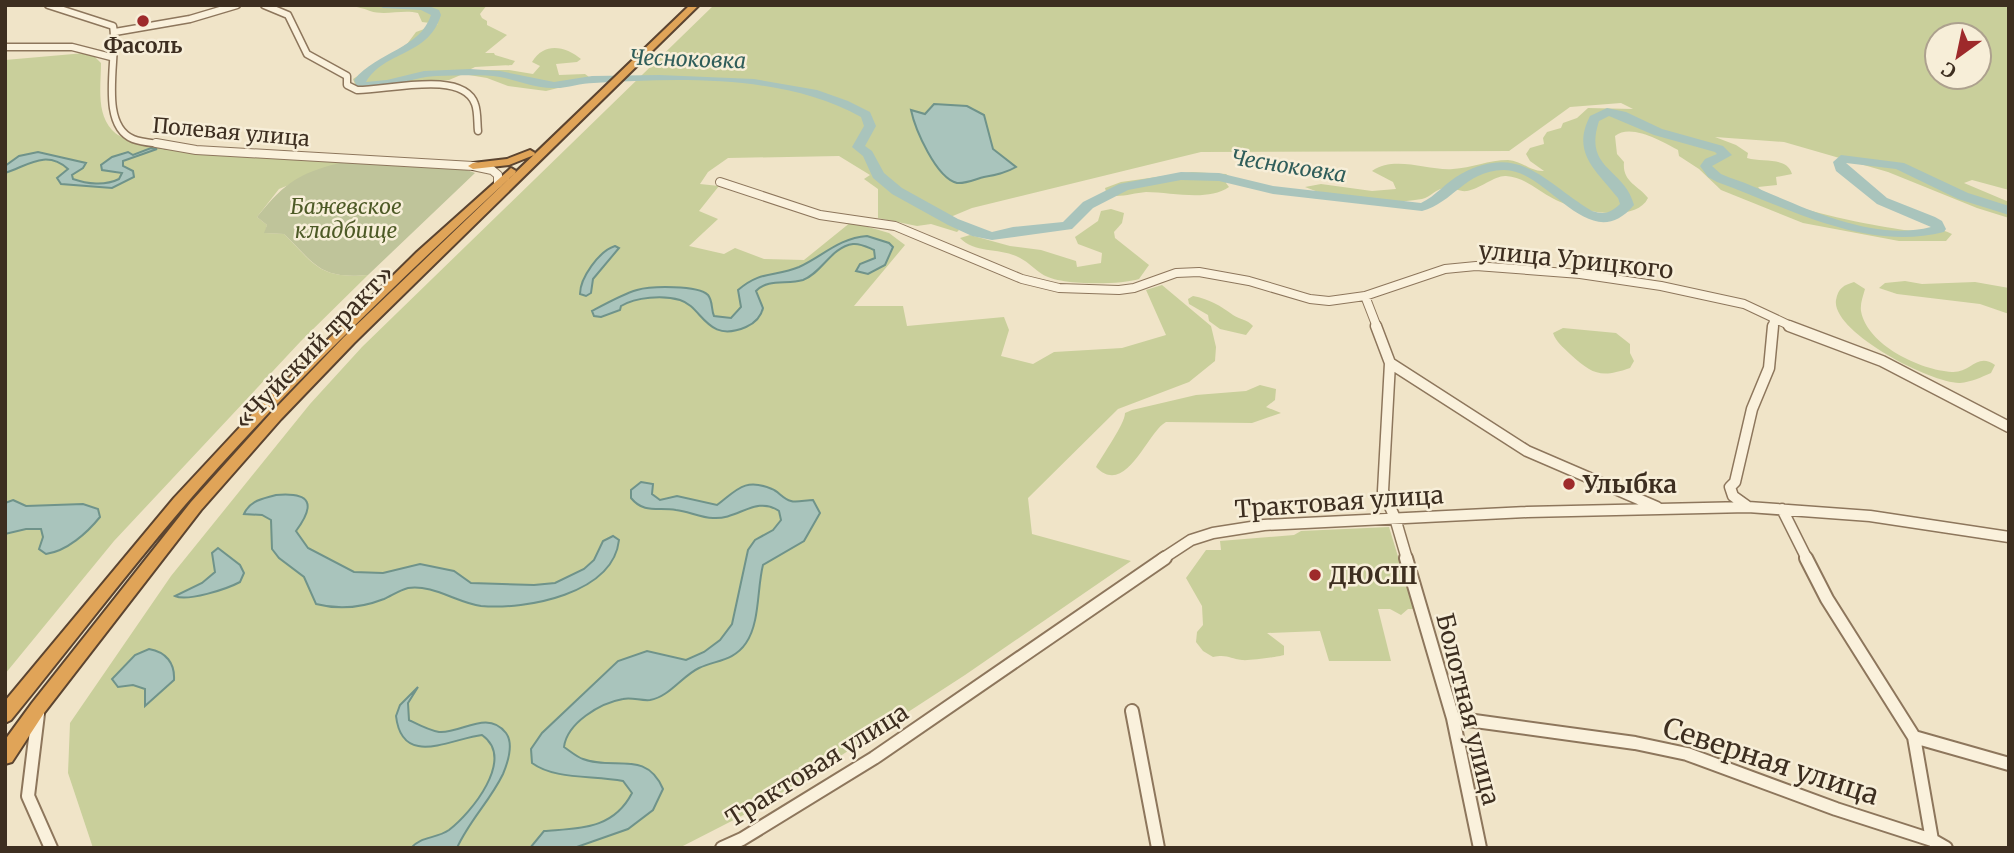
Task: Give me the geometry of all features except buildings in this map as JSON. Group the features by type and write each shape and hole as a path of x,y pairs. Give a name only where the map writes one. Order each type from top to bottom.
{"highway":[{"name":"«Чуйский тракт»","path":"5,756 38,708 196,506 276,416 349,340 601,93 618,70 684,5"},
{"name":"«Чуйский тракт»","path":"7,711 179,502 260,414 421,254 530,153 629,71 695,5"},
{"path":"473,166 509,162 530,153"}],"street":[{"path":"48,5 113,26 115,33 190,19 237,5"},
{"path":"264,5 288,15 307,54 347,76 347,85 353,91 368,92 415,84 461,90 475,103 478,131"},
{"name":"Полевая улица","path":"115,33 111,57 114,114 127,135 141,141 196,150 473,166"},
{"path":"5,47 81,47 94,49 111,57"},
{"path":"473,166 495,171 498,183"},
{"name":"улица Урицкого","path":"720,183 820,215 895,226 976,262 1051,287 1102,291 1126,289 1187,271 1249,281 1329,302 1365,296 1446,269 1476,266 1580,274 1661,286 1744,304 1774,320 1882,361 2009,427"},
{"name":"Болотная улица","path":"1365,296 1390,363 1383,491 1395,518 1452,718 1480,848"},
{"path":"1748,507 1733,496 1730,487 1735,482 1752,409 1769,368 1774,320"},
{"path":"1390,363 1527,451 1660,509"},
{"name":"Трактовая улица","path":"722,848 742,839 874,758 1191,540 1213,533 1264,525 1395,518 1748,507 1870,516 2009,537"},
{"path":"1782,509 1827,599 1914,737 1932,840"},
{"path":"38,708 28,796 51,848"},
{"path":"1132,711 1158,848"},
{"name":"Северная улица","path":"1452,718 1635,743 1687,754 1836,809 1932,840 1946,848"},
{"path":"1914,737 2009,764"}],"green space":[{"path":"349,5 487,5 480,14 482,18 487,21 487,25 507,35 485,53 494,53 515,61 512,65 475,67 469,70 509,70 533,74 540,66 532,62 537,55 556,48 569,51 581,59 577,62 556,64 559,75 585,74 589,77 586,81 546,91 508,86 487,78 463,74 449,80 405,82 388,87 356,87 353,79 407,44 416,32 438,24 422,22 418,13 376,12"},
{"path":"714,5 2009,5 2009,190 1972,180 1964,183 2009,202 2009,218 1888,172 1784,142 1715,137 1736,145 1748,153 1747,158 1780,162 1789,168 1792,174 1776,177 1777,185 1758,187 1768,195 1804,209 1871,225 1904,230 1946,231 1952,234 1946,241 1899,241 1803,223 1721,190 1699,169 1679,156 1678,150 1647,135 1629,132 1615,136 1617,154 1624,162 1628,179 1648,198 1641,206 1631,211 1590,211 1554,199 1519,179 1506,176 1467,191 1442,188 1422,199 1393,202 1348,199 1305,187 1321,184 1372,191 1396,189 1393,182 1372,171 1391,164 1453,169 1508,160 1544,171 1530,161 1526,154 1530,148 1544,144 1543,138 1547,132 1561,128 1563,123 1577,118 1588,108 1633,109 1621,103 1570,107 1509,151 1201,152 972,208 948,218 959,230 957,232 931,224 917,226 878,218 878,189 864,179 870,175 839,156 728,158 708,172 700,184 719,186 699,211 718,219 689,246 724,254 735,248 764,259 804,260 851,222 889,233 905,245 854,306 903,306 907,326 1004,317 1009,330 1001,356 1033,364 1054,352 1122,348 1166,335 1146,290 1162,285 1211,326 1216,347 1215,361 1189,382 1118,409 1028,498 1032,534 1131,561 965,675 771,801 679,848 93,848 68,773 70,723 171,576 310,404 362,347"},
{"path":"85,53 101,63 100,98 107,123 112,130 128,140 186,152 348,161 279,189 257,217 267,225 265,233 284,234 320,268 339,275 368,275 301,341 114,541 5,674 5,60"},
{"name":"Бажевское кладбище","path":"348,161 456,166 475,173 368,275 339,275 320,268 284,234 264,233 267,225 257,217 277,194 296,179 318,169"},
{"path":"1192,172 1226,174 1230,177 1226,183 1229,187 1220,192 1200,195 1146,192 1117,196 1107,195 1105,188 1121,182"},
{"path":"1111,209 1124,213 1122,223 1114,232 1115,238 1149,265 1139,279 1104,283 1062,281 1042,274 1016,256 972,246 960,238 970,235 1010,246 1041,250 1076,261 1077,267 1101,263 1102,253 1078,244 1075,237 1098,221 1101,211"},
{"path":"1905,281 1922,284 1975,282 2009,288 2009,314 1980,304 1897,294 1879,288 1885,283"},
{"path":"1854,282 1865,289 1861,311 1865,323 1873,335 1897,354 1925,366 1952,372 1964,370 1978,362 1989,362 1995,365 1991,373 1960,383 1946,381 1907,366 1866,341 1849,327 1839,313 1836,300 1844,286"},
{"path":"1193,296 1214,303 1253,326 1246,335 1220,329 1209,321 1208,315 1189,304 1188,299"},
{"path":"1563,328 1616,333 1630,344 1634,361 1630,368 1612,373 1604,374 1591,370 1556,339 1553,333"},
{"path":"1260,385 1276,389 1275,400 1266,407 1281,413 1252,423 1166,422 1126,469 1117,474 1107,474 1096,467 1118,431 1125,413 1196,395 1246,391"},
{"name":"ДЮСШ","path":"1389,527 1414,609 1408,609 1401,615 1390,609 1378,609 1391,661 1329,661 1320,631 1267,633 1284,646 1284,655 1256,659 1213,657 1203,651 1196,642 1197,632 1203,625 1202,606 1186,578 1206,550 1221,550 1220,541 1294,535 1301,531"}],"water":[{"path":"934,104 967,106 984,115 993,149 1016,167 963,183 949,179 934,163 911,110 925,114"},
{"path":"151,148 157,149 123,161 123,166 133,171 134,177 112,188 61,184 57,178 68,169 52,160 36,161 5,173 5,166 19,156 38,152 86,163 72,175 73,179 108,183 119,179 122,173 102,170 101,165 112,157 128,152 133,155"},
{"path":"867,236 889,243 893,247 885,265 868,274 856,271 860,264 875,258 874,250 858,244 845,246 810,277 761,287 756,291 763,308 759,317 755,322 733,331 714,328 688,304 673,298 634,301 601,317 594,316 592,311 637,290 674,287 703,292 710,297 714,316 731,318 741,307 738,290 754,279 799,267 848,240"},
{"path":"615,246 619,248 593,279 591,293 586,296 580,294 583,280 592,266 603,253"},
{"path":"641,482 653,484 652,494 660,500 677,496 717,505 741,487 754,484 774,490 791,501 813,500 820,513 804,541 763,565 754,626 741,649 730,657 693,672 657,698 630,698 604,705 578,722 566,738 564,747 583,759 638,765 648,769 663,789 653,810 628,829 574,848 530,848 544,831 594,825 605,820 624,805 632,793 623,781 563,775 532,763 531,749 542,733 618,661 647,651 686,660 704,652 720,640 732,624 748,550 755,540 773,530 781,520 779,511 763,506 722,518 646,508 631,498 631,490"},
{"path":"276,495 303,498 308,507 296,531 308,548 354,572 383,573 420,564 454,571 471,583 555,583 584,569 594,560 603,541 613,536 619,540 613,559 601,574 585,586 543,601 500,607 481,606 436,591 408,588 367,604 333,607 316,604 304,577 279,558 272,549 271,520 262,515 244,514 253,503"},
{"path":"13,500 26,506 83,504 98,509 100,517 76,540 46,554 39,549 43,537 41,529 5,534 5,503"},
{"path":"218,548 240,565 244,573 240,582 197,596 175,596 202,583 215,572 212,553"},
{"path":"149,649 168,659 173,668 174,680 145,706 145,689 133,685 118,687 112,679 135,655"},
{"path":"418,687 408,703 409,720 439,732 491,723 506,733 510,742 503,774 457,848 411,848 419,841 449,830 478,799 492,771 494,758 491,745 482,735 429,747 417,746 407,741 400,732 396,716 400,705"}],"waterway":[{"name":"Чесноковка","path":"383,5 422,7 435,12 436,15 427,34 412,46 375,65 360,80 361,85 379,85 433,73 485,73 554,85 598,79 688,78 754,82 817,94 844,103 866,115 870,126 858,147 868,154 878,175 897,191 953,222 977,233 992,236 1013,231 1067,226 1088,205 1124,187 1181,176 1219,177 1273,190 1422,207 1432,203 1458,181 1475,172 1513,166 1533,174 1587,214 1601,218 1615,216 1627,205 1625,197 1589,153 1588,137 1594,119 1607,112 1622,115 1658,132 1719,149 1726,155 1706,166 1712,174 1721,179 1812,214 1868,230 1919,234 1939,229 1937,224 1930,220 1882,201 1841,168 1841,159 1899,166 1963,196 2009,211"}],"place":[{"name":"Фасоль","path":"143,21"},
{"name":"Улыбка","path":"1569,484"},
{"name":"ДЮСШ","path":"1315,575"}]}
